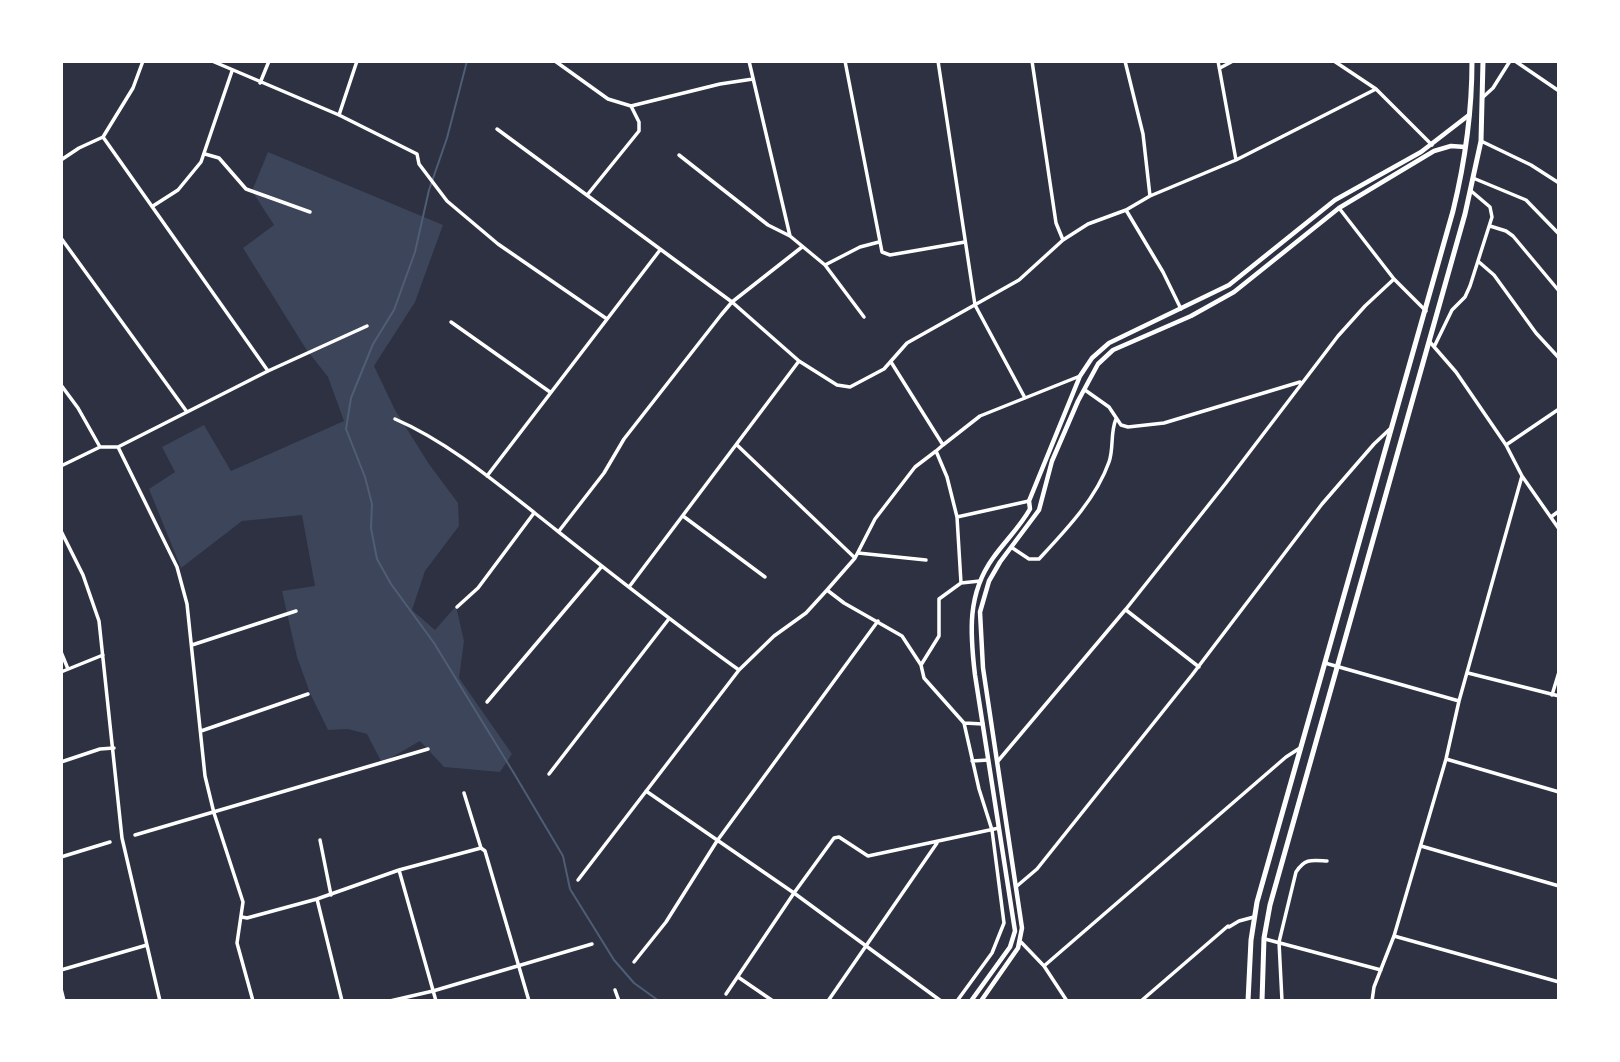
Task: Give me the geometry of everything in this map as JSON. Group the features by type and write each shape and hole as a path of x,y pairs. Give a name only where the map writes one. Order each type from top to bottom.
{"main road":[{"path":"1248,1001 1254,917 1456,200 1472,96 1472,61"},
{"path":"1262,1001 1264,938 1273,893 1336,665 1432,343 1473,178 1481,141 1483,61"},
{"path":"971,1001 1010,947 1015,931 970,632 971,610 992,559 1030,509 1029,501 1080,376 1092,358 1109,343 1229,285 1335,200 1432,145 1469,115"},
{"path":"981,1001 1021,942 1022,923 983,668 980,612 989,581 1039,510 1052,461 1098,364 1105,356 1191,316 1234,292 1339,208 1434,151 1451,146 1465,148"}],"street":[{"path":"61,160 103,137 133,88 142,61"},
{"path":"212,61 339,115 417,154 419,164 447,201 498,244 607,319"},
{"path":"260,83 269,61"},
{"path":"339,115 357,61"},
{"path":"555,61 608,99 631,106 720,84 753,79"},
{"path":"749,61 790,236"},
{"path":"845,61 863,145 879,242 883,251 890,255 965,242"},
{"path":"938,61 975,305 1025,398"},
{"path":"1032,61 1056,223 1063,240"},
{"path":"1125,61 1143,134 1150,196"},
{"path":"1218,61 1236,160"},
{"path":"1220,68 1233,61"},
{"path":"1334,61 1376,89 1432,145"},
{"path":"1481,99 1513,61 1559,91"},
{"path":"153,206 178,190 201,162 232,71"},
{"path":"497,129 732,302 800,360 837,385 850,387 856,386 891,362 900,348 907,343 1019,280 1063,240 1088,224 1126,210 1150,196 1236,160 1376,89"},
{"path":"587,194 639,131 639,122 631,106"},
{"path":"103,137 268,371"},
{"path":"1481,141 1531,165 1559,183"},
{"path":"205,154 219,158 246,189 310,212"},
{"path":"679,155 768,225 790,236 825,265 864,317"},
{"path":"1473,178 1526,200 1559,234"},
{"path":"1470,190 1490,207 1490,226 1465,297 1452,310 1432,343 1506,445 1521,476 1559,528"},
{"path":"1339,208 1394,279 1426,311"},
{"path":"1126,210 1181,309"},
{"path":"1490,226 1513,236 1559,291"},
{"path":"61,238 187,413"},
{"path":"825,265 879,242"},
{"path":"559,532 604,473 624,439 732,302 802,247"},
{"path":"487,476 660,250"},
{"path":"1479,262 1494,275 1536,333 1559,358"},
{"path":"998,761 1126,609 1302,382 1365,306 1394,279"},
{"path":"451,322 550,392"},
{"path":"61,466 100,447 118,447 268,371 366,326"},
{"path":"629,587 800,360"},
{"path":"891,362 943,446"},
{"path":"578,880 739,670 774,636 806,613 857,556 875,519 915,467 980,416 1080,376"},
{"path":"1084,389 1109,407 1121,425 1128,426 1164,423 1302,382"},
{"path":"61,385 78,408 100,447"},
{"path":"1506,445 1559,409"},
{"path":"395,419 410,425 487,476 668,620 739,670"},
{"path":"1011,547 1029,559 1039,559 1070,525 1096,488 1109,462 1116,419"},
{"path":"1017,886 1037,869 1199,667 1322,504 1391,428"},
{"path":"737,445 857,556 926,560"},
{"path":"118,447 177,567 187,604 205,776 243,902 237,943 253,1001"},
{"path":"936,451 947,477 957,517 961,583"},
{"path":"1372,1001 1374,987 1394,936 1446,759 1459,701 1521,476"},
{"path":"957,517 1029,501"},
{"path":"1551,517 1559,511"},
{"path":"457,607 478,588 534,513"},
{"path":"683,516 765,577"},
{"path":"61,531 83,575 99,621 122,838 160,1001"},
{"path":"488,702 602,566"},
{"path":"921,665 939,636 939,599 961,583 981,581"},
{"path":"827,590 906,639 921,665 924,678 964,723 992,830 1004,923 992,953 957,1001"},
{"path":"1126,609 1199,667"},
{"path":"192,645 296,611"},
{"path":"549,774 668,620"},
{"path":"634,962 666,922 717,841 878,621"},
{"path":"61,652 68,669"},
{"path":"61,672 103,655"},
{"path":"1325,663 1459,701"},
{"path":"1552,695 1559,672"},
{"path":"1468,673 1559,696"},
{"path":"200,731 308,694"},
{"path":"964,723 983,724"},
{"path":"61,762 100,749 114,748"},
{"path":"1044,967 1286,757 1300,748"},
{"path":"135,835 428,749"},
{"path":"1446,759 1559,792"},
{"path":"972,761 990,760"},
{"path":"646,791 794,893 942,1001"},
{"path":"464,793 481,848 485,851 529,1001"},
{"path":"726,994 834,838 839,837 868,856 999,828"},
{"path":"320,840 331,895"},
{"path":"828,1001 938,841"},
{"path":"61,857 110,842"},
{"path":"1420,846 1559,886"},
{"path":"242,917 247,918 331,895 399,870 481,848"},
{"path":"1282,1001 1279,942 1296,872 1302,863 1308,860 1327,861"},
{"path":"399,870 436,1001"},
{"path":"1000,898 1012,898"},
{"path":"317,899 342,1001"},
{"path":"1141,1001 1228,926 1254,917"},
{"path":"1394,936 1559,982"},
{"path":"1264,938 1381,970"},
{"path":"1021,942 1044,967 1068,1001"},
{"path":"61,970 147,944"},
{"path":"390,1001 592,944"},
{"path":"738,977 773,1001"},
{"path":"61,989 65,1001"},
{"path":"615,990 619,1001"}],"shaded area":[{"path":"268,152 443,225 415,302 374,366 395,410 429,464 458,503 459,526 425,571 412,610 435,630 456,606 464,641 459,678 512,754 500,772 444,767 420,741 382,763 367,734 348,729 328,730 310,693 297,657 282,591 315,586 302,515 242,521 181,568 149,489 175,472 162,447 204,425 231,471 344,421 328,377 306,349 243,248 274,225 252,191"}],"waterway":[{"path":"467,61 447,138 429,190 415,252 394,310 373,344 351,398 346,429 365,477 372,504 371,528 377,559 391,584 434,643 563,856 570,889 614,960 634,983 659,1001"}]}
